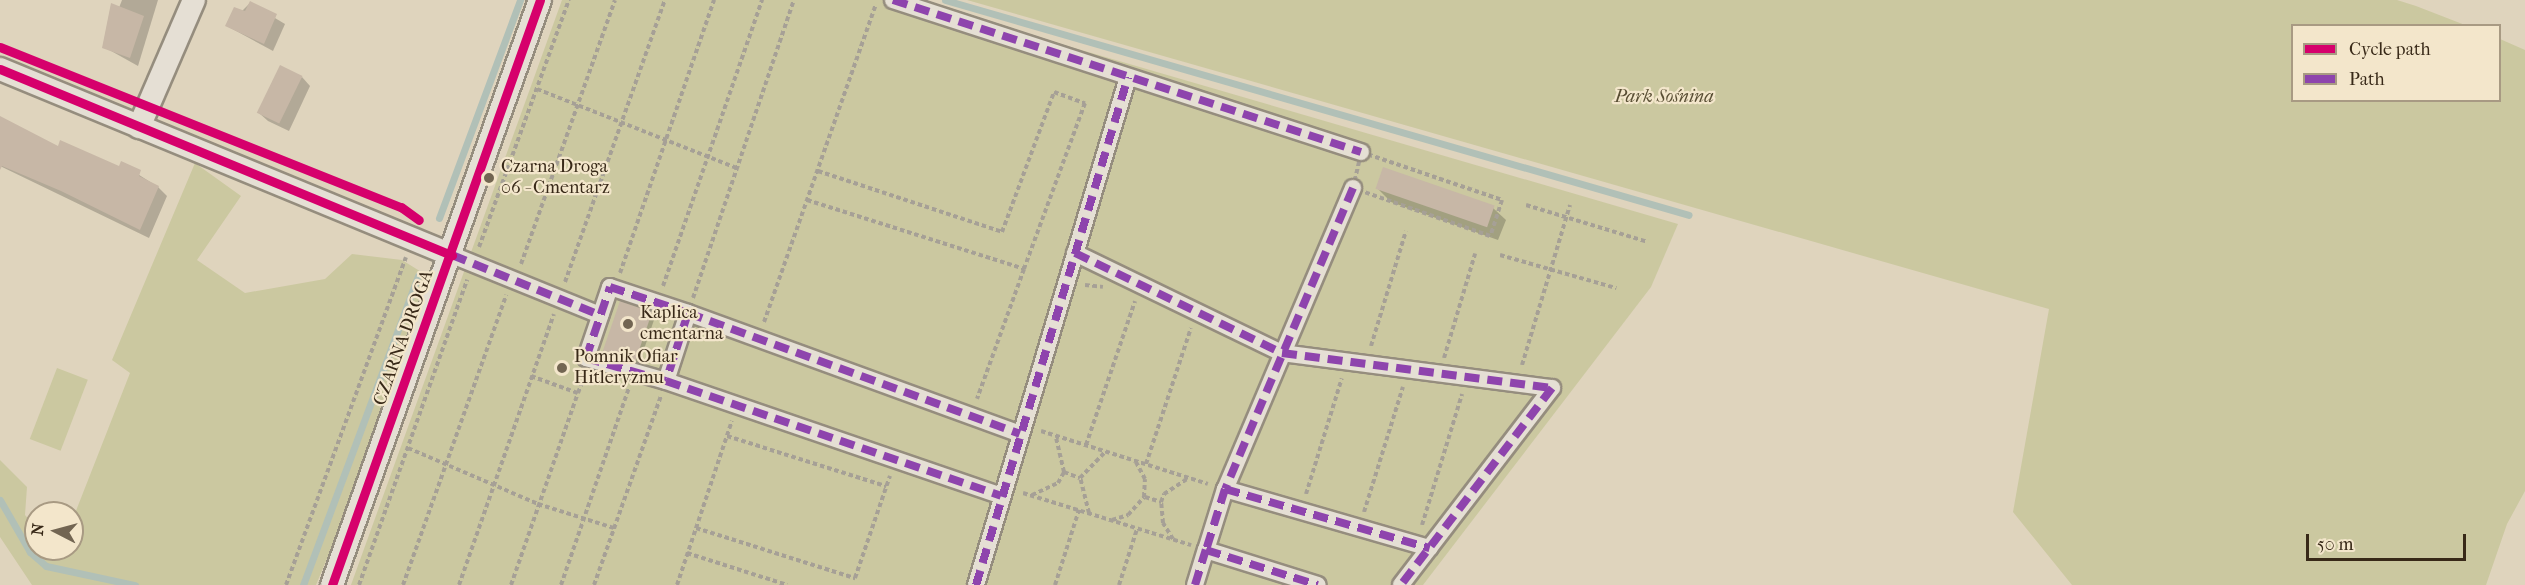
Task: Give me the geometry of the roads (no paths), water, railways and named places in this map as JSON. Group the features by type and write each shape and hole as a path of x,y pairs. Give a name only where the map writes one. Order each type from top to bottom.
{"street":[{"path":"139,127 194,0"},
{"name":"CZARNA DROGA","path":"332,585 462,260 540,0"},
{"path":"893,0 1361,152"},
{"path":"0,69 600,315"},
{"path":"976,585 1002,491 1128,77"},
{"path":"1195,585 1225,489 1353,188"},
{"path":"1075,253 1282,353 1552,387 1422,548 1401,585"},
{"path":"1002,491 895,462 666,381 585,358 600,315 614,288 658,301 758,340 970,416 1021,429"},
{"path":"666,381 688,313"},
{"path":"1225,489 1422,548"},
{"path":"1206,550 1318,585"}],"waterway":[{"path":"439,218 520,0"},
{"path":"945,0 1689,215"},
{"path":"303,585 418,276"},
{"path":"0,500 30,552 46,566 135,585"}],"place":[{"name":"Czarna Droga 06 - Cmentarz","path":"489,178"},
{"name":"Kaplica cmentarna","path":"628,324"},
{"name":"Pomnik Ofiar Hitleryzmu","path":"562,368"}],"park label":[{"name":"Park Sośnina","path":"1664,97"}]}
